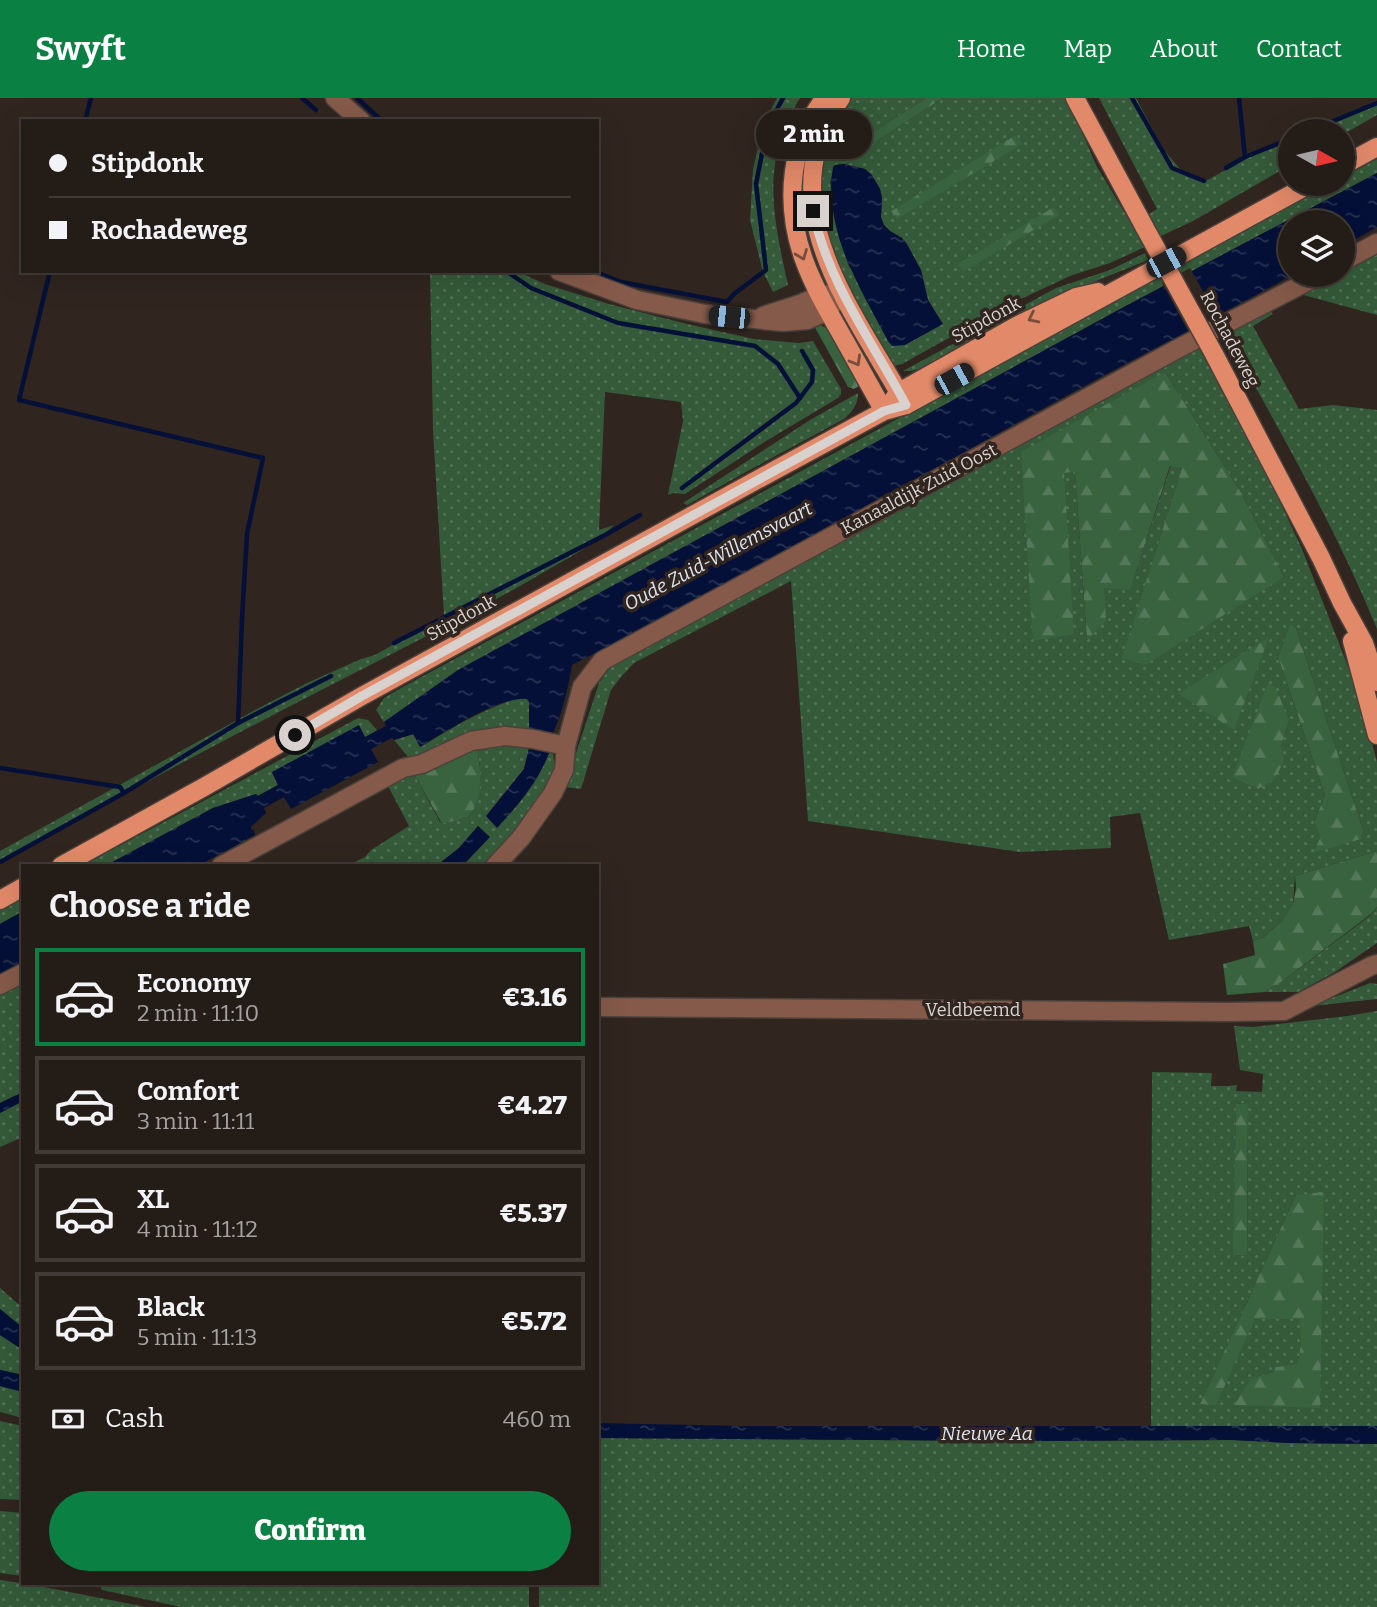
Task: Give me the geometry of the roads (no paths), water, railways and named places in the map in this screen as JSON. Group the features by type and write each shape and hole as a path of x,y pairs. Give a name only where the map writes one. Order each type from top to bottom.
{"main road":[{"path":"825,98 811,117 796,158 792,218 800,252 823,303 884,411"},
{"path":"841,98 828,120 818,146 812,178 813,211 826,258 842,293 903,398"},
{"name":"Rochadeweg","path":"1075,98 1321,558 1364,642 1377,682"},
{"path":"1355,159 1377,147"},
{"name":"Stipdonk","path":"65,864 204,788 362,696 884,411 903,398 1120,287 1288,196"},
{"name":"Rochadeweg","path":"1342,603 1377,735"},
{"path":"0,900 21,888"}],"street":[{"path":"335,98 359,119"},
{"path":"1355,255 1377,243"},
{"path":"564,273 637,300 705,314 753,319 823,303 842,293"},
{"name":"Kanaaldijk Zuid Oost","path":"497,864 521,838 553,793 564,770 566,746 582,687 602,661 1297,287"},
{"path":"225,864 403,768 422,764 471,741 505,736 566,746"},
{"name":"Veldbeemd","path":"599,1007 1284,1011 1377,964"},
{"path":"0,985 21,974"},
{"name":"Veldbeemd","path":"1343,981 1377,978"}],"water":[{"path":"844,164 865,169 872,175 880,189 884,225 907,244 921,270 928,300 943,324 905,345 892,346 888,341 846,258 833,213 831,190 833,167"},
{"path":"1377,173 1377,227 1355,240 1355,210 1307,210 1334,196 1355,196 1355,185"},
{"name":"Oude Zuid-Willemsvaart","path":"1278,225 1278,283 572,665 562,708 545,749 549,753 544,764 527,793 497,828 486,816 524,769 529,748 532,746 527,699 502,703 487,709 420,747 413,734 394,740 392,738 371,749 378,762 291,809 284,797 264,808 266,813 251,827 255,835 202,864 109,864 213,808 256,794 258,796 278,785 272,772 359,725 365,737 386,726 384,722 458,670"},
{"path":"478,826 490,837 462,864 439,864 459,848"},
{"path":"21,912 21,964 0,976 0,924"},
{"path":"21,1093 21,1102 0,1113 0,1103"},
{"path":"0,1309 21,1326 21,1349 0,1335"},
{"path":"0,1370 21,1375 21,1391 0,1386"},
{"name":"Nieuwe Aa","path":"599,1423 745,1426 1377,1426 1377,1444 1232,1440 599,1438"}],"waterway":[{"path":"86,119 91,98"},
{"path":"302,98 316,110"},
{"path":"357,98 380,119"},
{"path":"598,273 621,282 727,302 766,270 756,184 767,128 783,98"},
{"path":"1132,98 1172,168 1204,181"},
{"path":"1239,98 1245,157 1278,144"},
{"path":"1338,119 1377,103"},
{"path":"1226,168 1245,157"},
{"path":"50,273 19,400 263,458 247,534 238,723"},
{"path":"509,273 531,288 618,323 755,346 778,364 800,398"},
{"path":"682,488 796,403 812,382 813,370 802,351"},
{"path":"394,643 640,515"},
{"path":"0,768 120,787 124,793 238,723 331,676"},
{"path":"0,862 124,793"}]}
